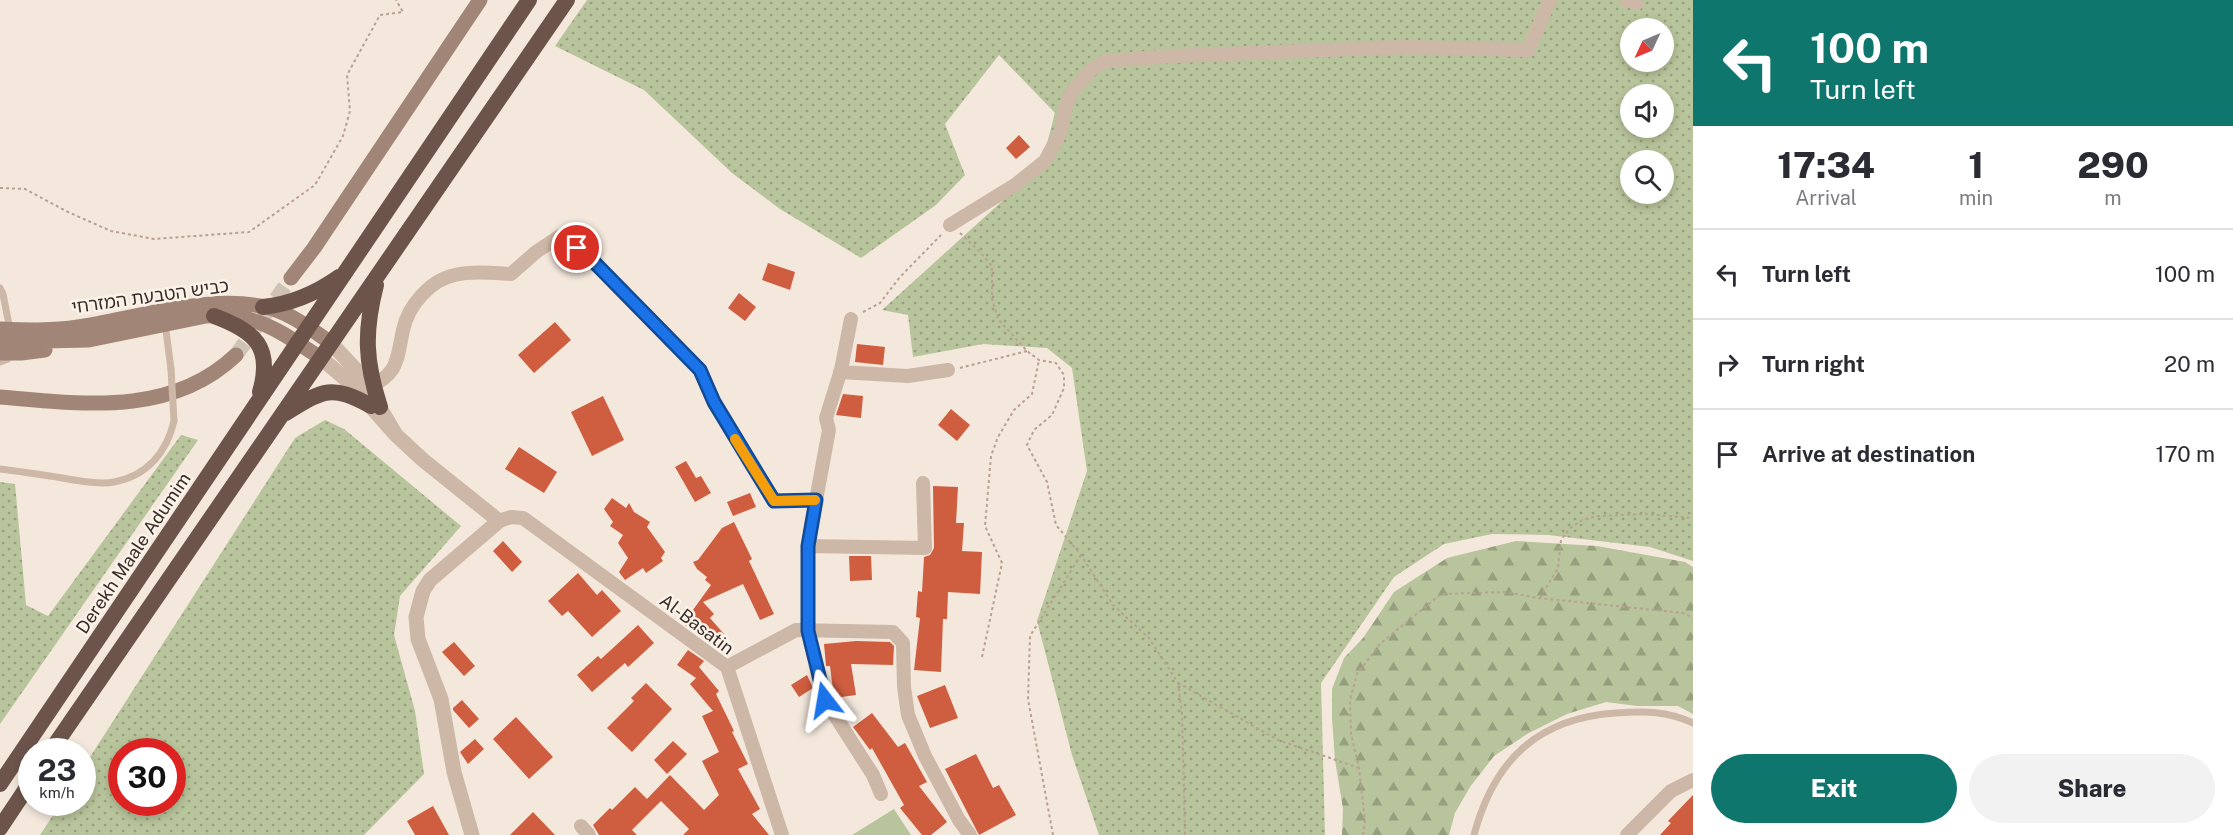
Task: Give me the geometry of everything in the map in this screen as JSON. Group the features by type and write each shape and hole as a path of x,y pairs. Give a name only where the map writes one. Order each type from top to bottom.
{"highway":[{"name":"Derekh Maale Adumim","path":"0,784 66,689 258,400 291,339 308,327 347,272 529,0"},
{"path":"60,738 567,0"},
{"path":"263,307 281,305 308,297 347,272"},
{"path":"376,407 363,390 370,308 378,275"},
{"path":"214,316 245,329 253,336 263,352 264,372 258,400"},
{"path":"363,390 376,407"},
{"path":"280,416 313,396 330,392 363,390"},
{"path":"0,828 18,801"}],"main road":[{"path":"291,278 314,248 480,0"},
{"name":"כביש הטבעת המזרחי","path":"5,345 42,351 224,302 280,311 331,343"},
{"name":"כביש הטבעת המזרחי","path":"5,345 59,329 164,318 235,316 265,323 321,358"},
{"path":"0,397 101,404 152,398 180,391 198,383 222,368 236,355"}],"street":[{"path":"951,225 1015,185 1045,161 1060,133 1066,106 1072,92 1092,69 1106,61 1173,56 1406,47 1528,50 1550,0"},
{"path":"363,390 391,372 397,362 407,318 416,301 432,286 452,275 475,272 511,274 536,252 560,236 593,261 700,370 714,402 774,501 816,500"},
{"path":"851,318 840,372 826,418 829,430 808,546 808,631 825,700 873,775 881,795"},
{"path":"331,343 350,361 363,390"},
{"path":"321,358 363,390"},
{"path":"840,372 908,376 948,370"},
{"path":"376,407 396,435 423,460 499,521 430,580 423,591 416,617 418,639 441,699 454,772 472,835"},
{"path":"808,546 925,548 923,483"},
{"name":"Al-Basatin","path":"499,521 511,517 523,518 727,667 782,835"},
{"path":"727,667 796,630 892,632 903,643 904,687 908,715 925,756 969,835"},
{"path":"1627,835 1671,791 1693,780"}],"lane":[{"path":"0,288 5,345"},
{"path":"0,468 112,483 144,470 159,455 170,438 174,420 171,369 164,318"},
{"path":"1474,835 1479,816 1496,779 1517,753 1546,730 1574,719 1599,714 1640,711 1674,715 1693,723"}],"path":[{"path":"0,188 25,189 68,213 111,231 154,239 249,232 315,185 344,136 350,111 347,75 380,15 403,12 396,0"},
{"path":"851,318 879,303 900,277 951,225 992,266 992,299 998,319 1027,351 1039,360 1056,363 1064,375 1064,388 1052,415 1034,430 1027,445 1047,482 1056,525 1081,555 1113,605 1149,638 1178,683 1182,713 1185,835"},
{"path":"948,370 1027,351"},
{"path":"982,657 1002,564 985,526 992,456 998,437 1014,410 1032,394 1039,360"},
{"path":"1539,598 1558,568 1561,540 1569,529 1582,520 1598,516 1645,514 1693,518"},
{"path":"1053,835 1028,699 1030,636 1081,555"},
{"path":"1362,835 1365,821 1359,768 1350,734 1350,700 1357,674 1380,644 1441,594 1504,592 1683,614 1693,618"},
{"path":"1178,683 1278,740 1359,768"}],"green space":[{"path":"587,0 1693,0 1693,561 1650,547 1548,535 1492,534 1444,544 1394,577 1321,683 1325,835 1099,835 1072,755 1037,621 1087,471 1072,368 1047,348 983,344 913,357 908,315 882,310 1041,166 1055,113 999,55 945,124 965,175 936,205 861,258 780,209 732,173 644,90 555,46"},
{"path":"325,420 344,429 461,526 400,596 394,635 415,711 424,774 364,835 40,835 52,816 96,816 96,748 295,438"},
{"path":"181,435 198,440 0,724 0,482 15,484 26,605 48,616"},
{"path":"1516,541 1597,546 1685,562 1693,567 1693,714 1678,706 1637,706 1606,702 1567,714 1527,734 1494,756 1470,787 1455,813 1449,835 1342,835 1343,809 1335,760 1332,689 1344,658 1363,638 1394,592 1447,558"},
{"path":"894,809 911,835 852,835"}],"building":[{"path":"1019,135 1030,147 1016,159 1006,148"},
{"path":"768,263 795,272 790,290 762,280"},
{"path":"739,293 756,307 745,321 728,308"},
{"path":"555,322 571,340 534,373 518,355"},
{"path":"857,344 885,347 883,365 855,362"},
{"path":"843,394 863,396 861,418 836,415"},
{"path":"603,396 624,440 592,456 571,412"},
{"path":"951,409 970,425 957,441 938,425"},
{"path":"519,447 557,472 544,493 505,469"},
{"path":"686,461 696,478 701,476 711,493 695,502 675,467"},
{"path":"933,486 958,487 956,523 964,523 962,551 982,552 980,594 948,592 947,619 943,619 941,672 914,670 920,618 916,617 918,591 922,592 924,557 930,555 934,548"},
{"path":"750,493 756,507 733,516 727,502"},
{"path":"612,498 626,508 629,503 634,512 650,522 647,527 665,552 661,558 663,561 646,573 643,568 625,580 619,572 628,558 618,543 623,535 610,526 613,522 604,509"},
{"path":"734,522 774,614 760,620 743,584 703,602 714,614 710,618 724,634 711,644 681,622 690,614 711,585 693,562 698,560 722,528"},
{"path":"503,541 522,562 512,572 493,551"},
{"path":"849,556 871,556 872,580 850,581"},
{"path":"578,573 597,595 602,590 621,611 592,637 568,611 562,616 548,601"},
{"path":"638,625 654,643 628,667 625,663 592,692 577,675 598,656 601,659"},
{"path":"856,641 890,642 894,646 893,665 851,664 856,695 834,698 830,666 826,666 824,644"},
{"path":"454,642 475,666 464,676 442,652"},
{"path":"688,650 704,661 699,667 719,691 716,694 748,764 738,769 760,809 752,814 769,835 683,835 689,829 661,801 632,830 637,835 599,835 593,825 610,808 612,810 635,787 647,799 670,775 704,810 719,795 702,761 719,752 702,716 713,711 690,684 696,678 677,665"},
{"path":"807,675 813,688 799,697 791,685"},
{"path":"646,683 672,709 632,752 607,728 634,701 631,698"},
{"path":"945,685 958,718 930,728 917,696"},
{"path":"462,700 479,719 469,728 453,710"},
{"path":"872,713 898,747 905,743 927,782 919,786 947,822 931,835 922,835 900,808 904,805 872,748 870,750 853,727"},
{"path":"516,717 553,757 529,779 493,739"},
{"path":"475,739 484,749 468,764 460,752"},
{"path":"673,741 687,754 667,774 654,760"},
{"path":"976,754 993,788 999,785 1016,815 979,835 945,769"},
{"path":"1693,795 1693,835 1660,835 1671,823 1668,821"},
{"path":"433,806 449,835 415,835 407,821"},
{"path":"533,812 555,835 510,835"}],"tunnel":[{"path":"236,355 291,278"}],"slow traffic":[{"path":"735,439 774,501 815,500"}],"route":[{"path":"577,248 593,261 700,370 714,402 774,501 816,500 808,546 808,631 825,700"}]}
